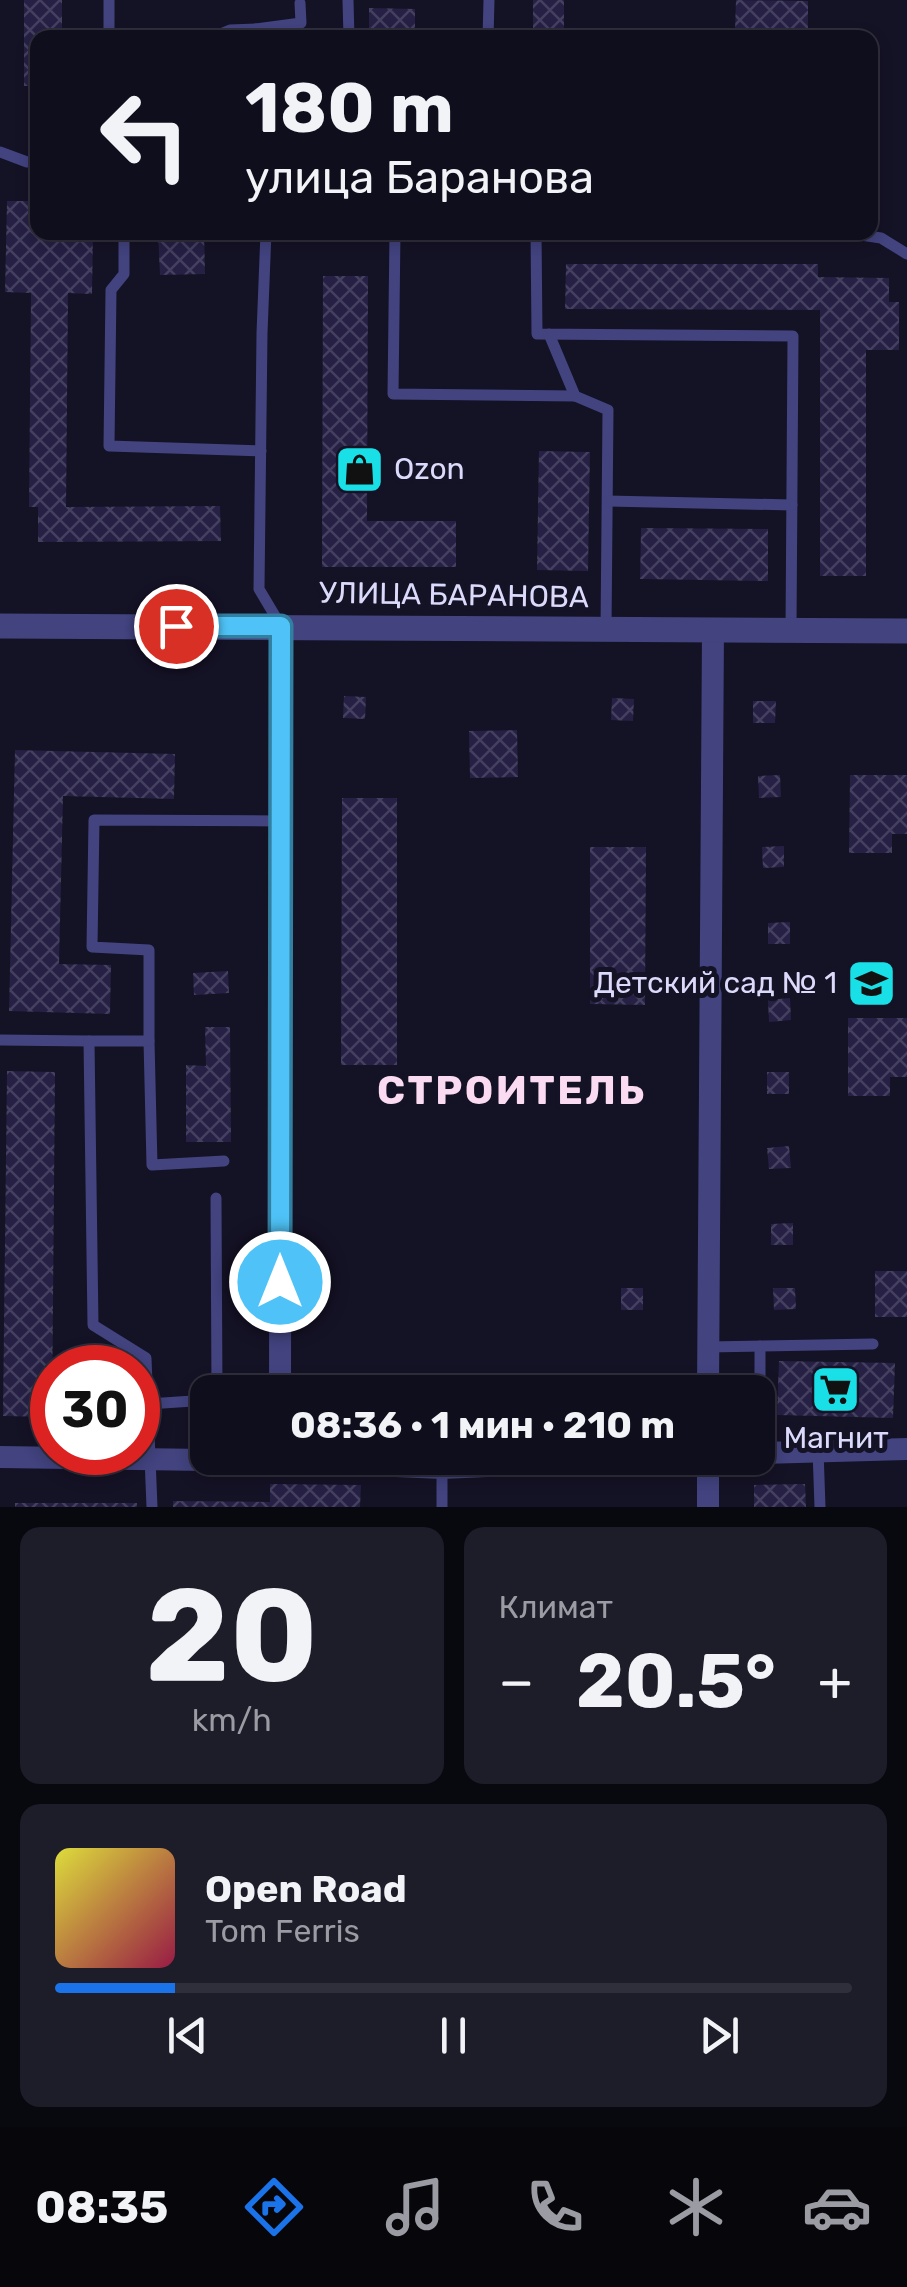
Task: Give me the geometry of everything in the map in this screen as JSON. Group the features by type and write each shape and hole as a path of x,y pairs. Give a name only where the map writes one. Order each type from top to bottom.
{"street":[{"name":"УЛИЦА БАРАНОВА","path":"0,626 907,631"},
{"path":"280,1375 281,626"},
{"path":"708,1375 713,630"},
{"path":"775,1452 907,1449"},
{"path":"0,1458 30,1459"},
{"path":"160,1461 190,1460"},
{"path":"708,1475 708,1507"}],"lane":[{"path":"108,0 109,30"},
{"path":"348,0 349,30"},
{"path":"488,0 488,30"},
{"path":"270,30 301,23 300,3"},
{"path":"0,152 30,162"},
{"path":"878,238 907,254"},
{"path":"124,240 124,274 112,290 109,446 260,451"},
{"path":"266,240 259,589 281,626"},
{"path":"395,240 393,394 575,396 608,410 606,629"},
{"path":"536,240 537,334 793,336 791,630"},
{"path":"549,334 575,396"},
{"path":"608,502 792,504"},
{"path":"224,1162 152,1165 148,950 92,947 94,820 281,821"},
{"path":"0,1040 149,1040"},
{"path":"89,1040 93,1325 125,1345"},
{"path":"216,1198 217,1375"},
{"path":"708,1347 874,1344"},
{"path":"760,1346 760,1375"},
{"path":"160,1403 190,1401"},
{"path":"818,1450 820,1507"},
{"path":"151,1475 152,1507"},
{"path":"442,1475 442,1507"}],"building":[{"path":"24,0 62,0 62,30 30,30 30,86 24,86"},
{"path":"533,0 564,0 564,30 533,30"},
{"path":"736,0 808,1 808,30 735,30"},
{"path":"369,8 415,9 415,30 369,30"},
{"path":"7,201 30,201 30,240 93,240 92,294 68,293 66,507 220,506 221,541 38,542 38,507 29,507 31,293 5,292"},
{"path":"158,240 204,240 205,274 160,275"},
{"path":"566,264 818,264 818,277 889,278 889,302 899,302 899,350 866,350 866,576 820,576 820,310 565,309"},
{"path":"323,276 368,276 367,521 456,521 456,567 322,567"},
{"path":"539,451 590,452 588,571 537,570"},
{"path":"641,528 768,529 768,581 640,579"},
{"path":"344,696 366,697 365,719 343,718"},
{"path":"612,698 634,699 633,721 611,720"},
{"path":"753,701 776,701 775,723 753,723"},
{"path":"517,730 518,777 470,778 469,731"},
{"path":"15,750 175,754 174,799 63,796 59,964 111,965 110,1014 9,1011"},
{"path":"780,775 781,797 759,798 758,776"},
{"path":"850,775 907,775 907,834 892,834 892,853 849,853"},
{"path":"342,798 397,798 397,1065 341,1065"},
{"path":"784,846 784,867 763,868 762,847"},
{"path":"590,847 646,847 645,1005 590,1004"},
{"path":"790,922 790,944 768,944 768,923"},
{"path":"228,971 229,993 194,995 193,973"},
{"path":"790,998 791,1020 769,1022 768,1000"},
{"path":"848,1018 907,1018 907,1077 890,1077 890,1096 848,1096"},
{"path":"205,1027 230,1027 231,1142 186,1142 186,1065 206,1066"},
{"path":"7,1071 55,1072 53,1345 30,1345 30,1417 3,1416"},
{"path":"767,1072 789,1072 789,1094 767,1094"},
{"path":"789,1146 791,1168 769,1169 767,1148"},
{"path":"793,1223 793,1245 771,1245 771,1224"},
{"path":"875,1271 907,1271 907,1317 875,1317"},
{"path":"621,1288 643,1288 643,1310 621,1310"},
{"path":"773,1288 795,1288 796,1309 774,1310"},
{"name":"Магнит","path":"779,1361 895,1363 893,1418 777,1415"},
{"path":"270,1484 361,1485 360,1507 173,1507 173,1501 270,1502"},
{"path":"805,1484 806,1507 754,1507 754,1485"},
{"path":"15,1503 137,1503 137,1507 15,1507"}],"place":[{"name":"Ozon","path":"359,469"},
{"name":"Детский сад № 1","path":"872,983"},
{"name":"Магнит","path":"836,1389"}],"district":[{"name":"СТРОИТЕЛЬ","path":"512,1090"}],"route":[{"path":"176,626 281,626 280,1282"}]}
